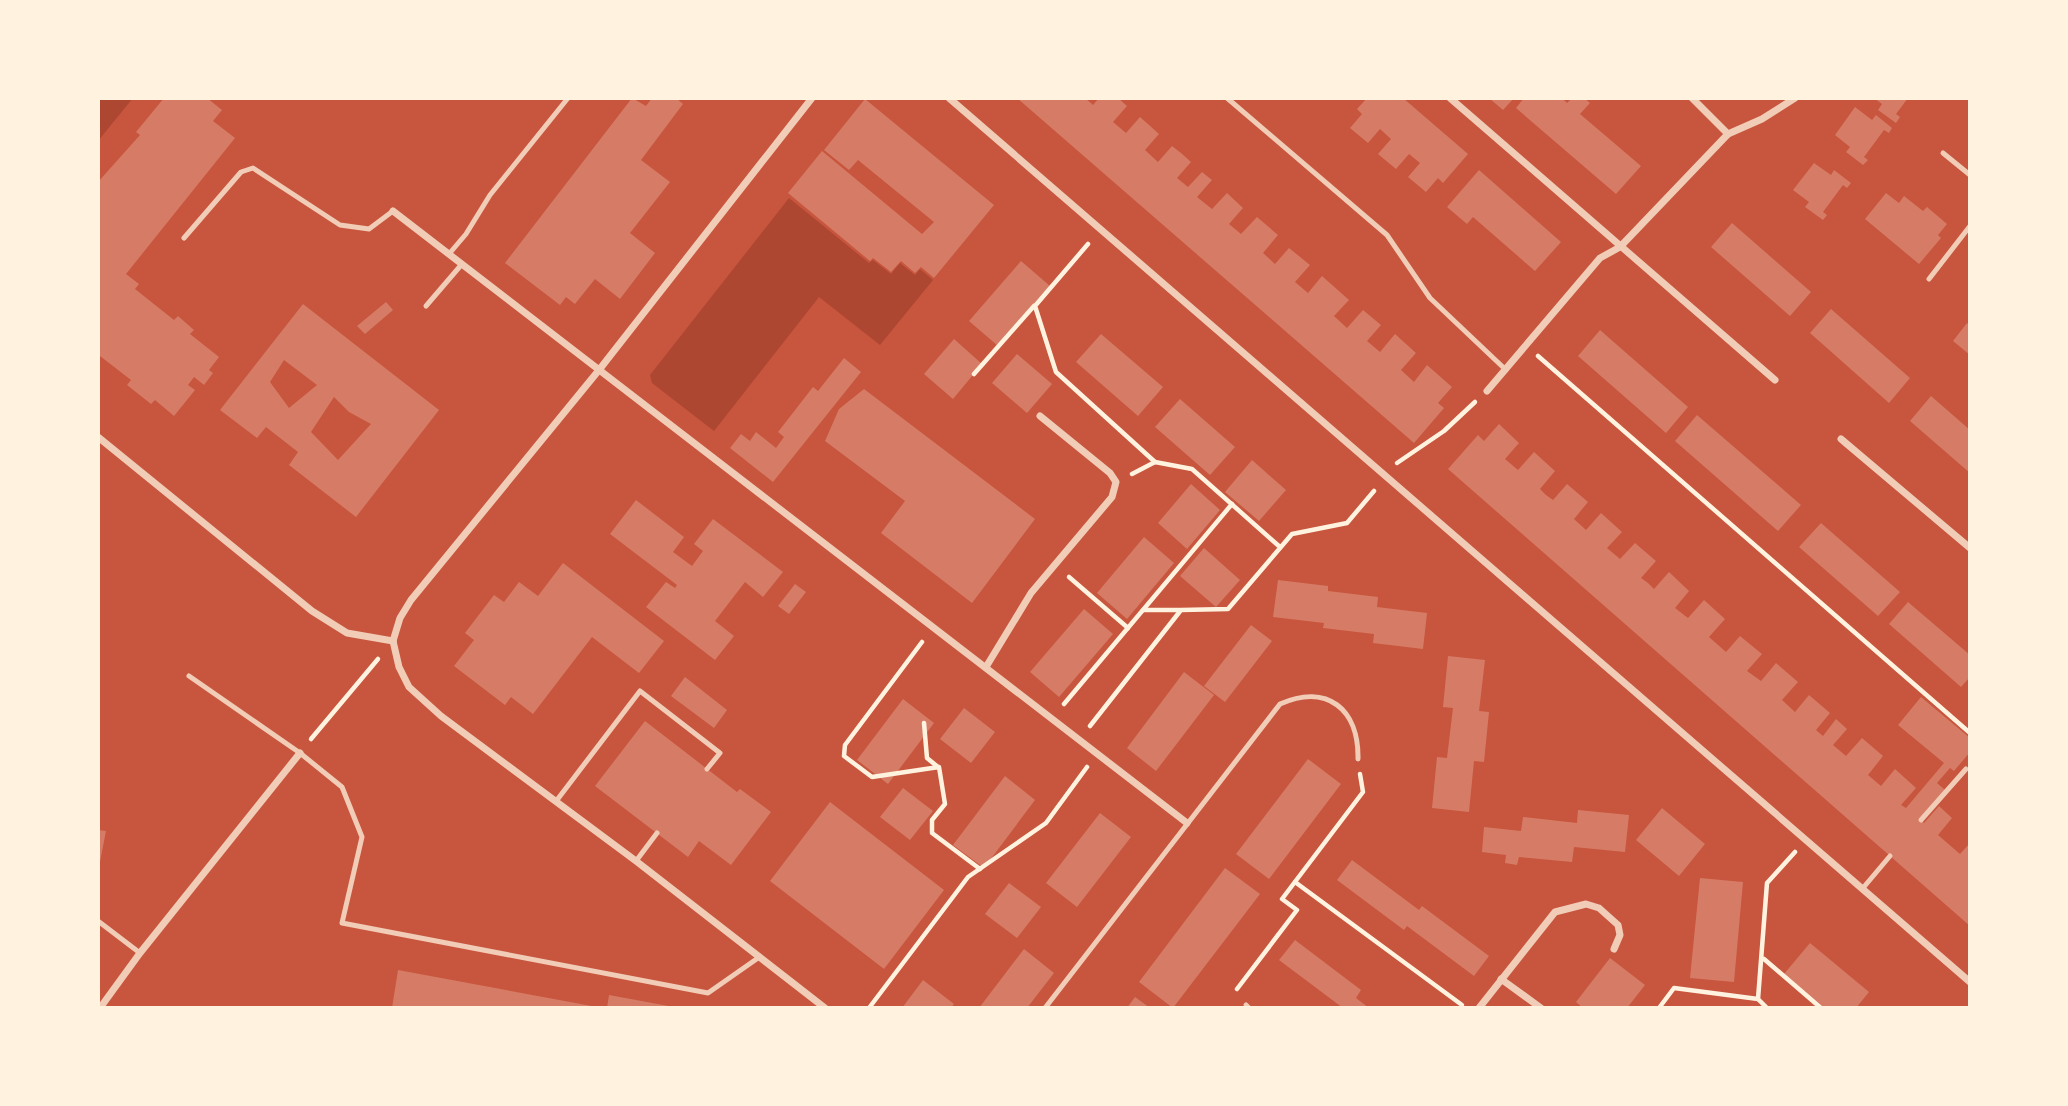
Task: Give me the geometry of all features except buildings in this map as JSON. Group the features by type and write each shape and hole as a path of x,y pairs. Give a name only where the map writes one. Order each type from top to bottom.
{"street":[{"path":"812,98 599,370 411,600 400,618 393,641 398,667 409,687 441,716 557,800 825,1008"},
{"path":"949,98 1970,982"},
{"path":"1450,98 1775,380"},
{"path":"1692,98 1728,134"},
{"path":"1487,391 1600,258 1620,247 1728,134 1762,119 1795,98"},
{"path":"393,211 1186,823"},
{"path":"986,667 1031,593 1112,497 1116,482 1110,473 1040,416"},
{"path":"98,437 312,611 346,633 393,641"},
{"path":"1841,439 1970,548"},
{"path":"100,1008 140,953 300,753"},
{"path":"1479,1008 1555,912 1586,904 1599,908 1618,925 1620,936 1614,949"},
{"path":"1501,979 1541,1008"}],"lane":[{"path":"449,254 466,234 490,195 568,98"},
{"path":"1227,98 1387,235 1430,298 1506,370"},
{"path":"1943,153 1970,175"},
{"path":"184,238 241,172 253,168 340,226 369,229 393,211"},
{"path":"1929,279 1970,226"},
{"path":"426,306 462,264"},
{"path":"189,676 300,753 342,787 362,837 342,923 708,993 758,958"},
{"path":"557,800 640,691 719,753 707,769"},
{"path":"1045,1008 1280,704 1296,697 1314,695 1331,700 1345,711 1354,725 1358,759"},
{"path":"1921,820 1966,769"},
{"path":"636,861 657,834"},
{"path":"1863,888 1890,856"},
{"path":"98,920 140,953"}],"path":[{"path":"974,373 1101,230"},
{"path":"1035,306 1056,372 1156,463 1192,469 1280,547"},
{"path":"1527,346 1970,733"},
{"path":"1143,610 1228,609 1292,534 1347,523 1401,458 1444,431 1487,391"},
{"path":"1116,482 1156,463"},
{"path":"1051,719 1232,504"},
{"path":"1055,565 1128,628"},
{"path":"1079,740 1181,610"},
{"path":"933,628 845,745 844,756 872,777 939,767"},
{"path":"300,753 393,641"},
{"path":"924,723 927,758 939,767 945,804 932,820 932,833 980,869"},
{"path":"869,1008 968,877 1046,823 1096,754"},
{"path":"1233,995 1297,910 1282,899 1363,792 1358,759"},
{"path":"1758,999 1768,883 1806,840"},
{"path":"1295,882 1465,1008"},
{"path":"1763,958 1821,1008"},
{"path":"1659,1008 1674,988 1758,999 1767,1008"}],"shaded area":[{"path":"98,98 133,98 98,141"},
{"path":"789,198 869,263 873,260 891,274 900,263 915,275 920,269 933,280 880,345 819,297 714,431 652,383 650,375"}]}
